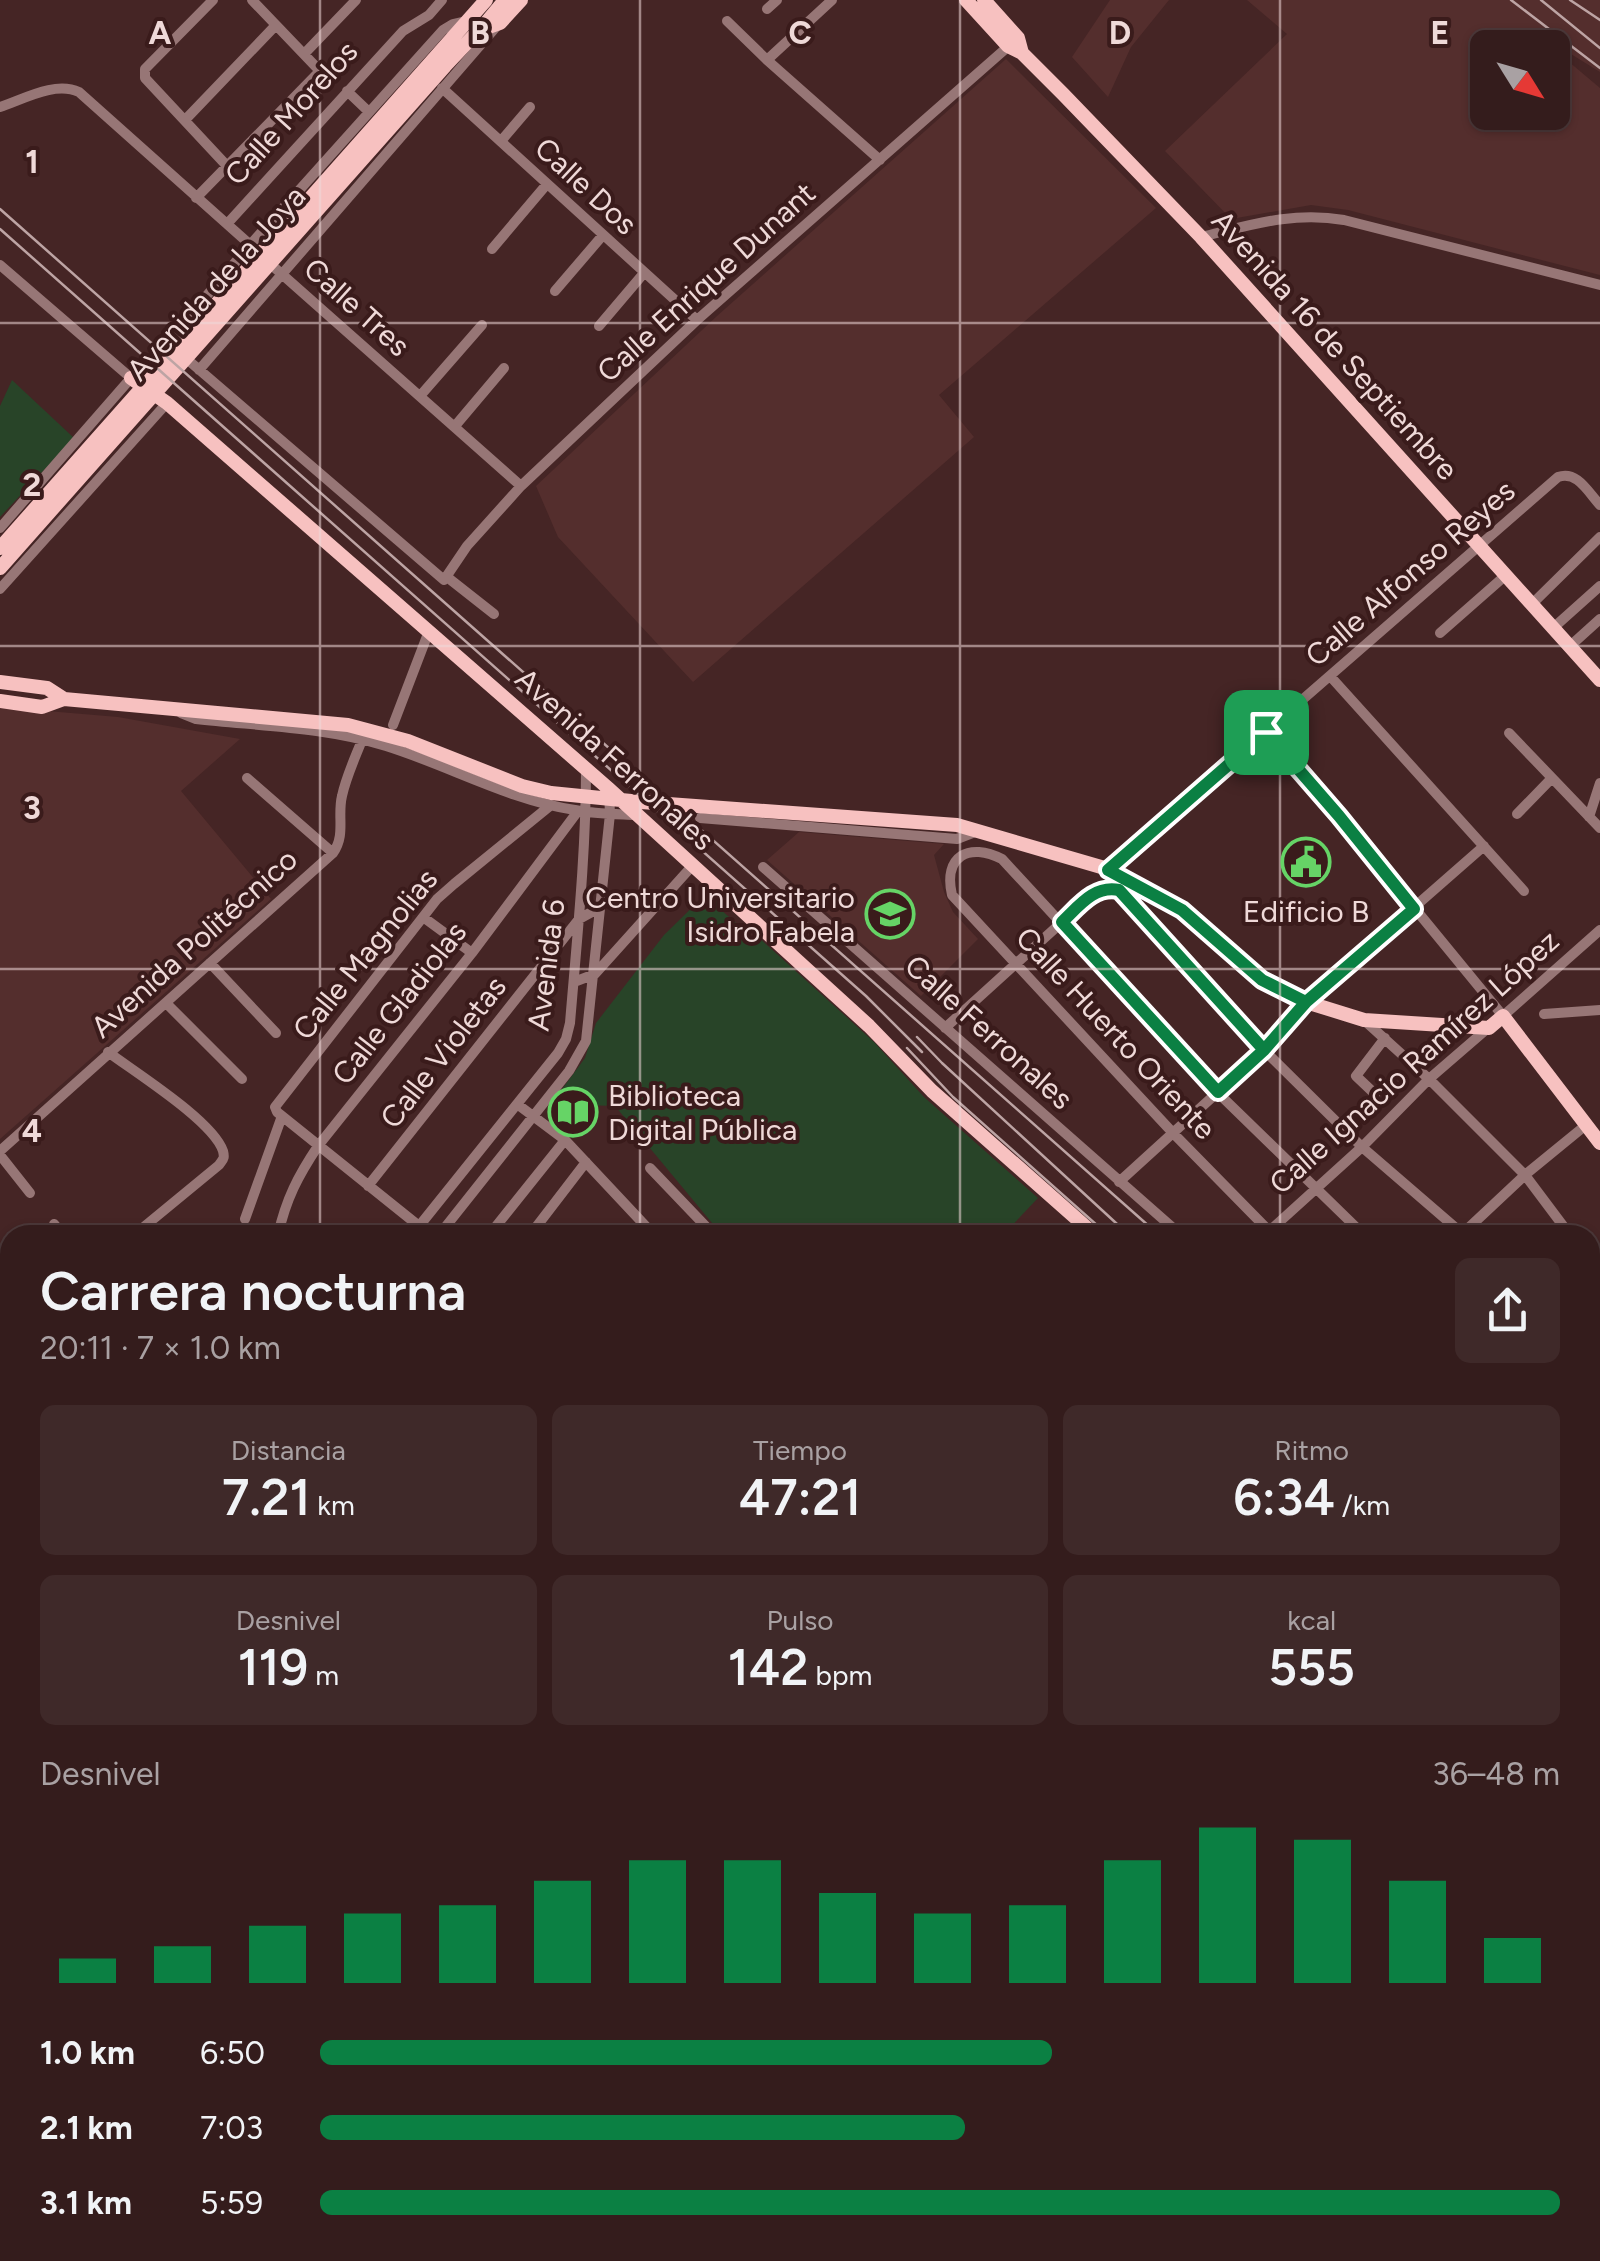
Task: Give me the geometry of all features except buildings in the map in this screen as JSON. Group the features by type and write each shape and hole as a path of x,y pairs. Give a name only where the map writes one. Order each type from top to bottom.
{"main road":[{"path":"471,28 500,23 522,0"},
{"path":"966,0 1016,46"},
{"path":"984,0 1016,46"},
{"path":"471,28 497,2"},
{"name":"Avenida de la Joya","path":"0,548 471,28"},
{"name":"Avenida de la Joya","path":"0,568 471,28"},
{"name":"Avenida 16 de Septiembre","path":"1016,46 1202,237 1600,680"},
{"name":"Avenida Ferronales","path":"131,378 168,403 609,790 638,808 693,865 869,1026 932,1091 1083,1225"},
{"path":"0,682 47,688 64,699"},
{"path":"0,701 42,707 64,699 348,725 408,741 522,786 638,808 957,826 1108,870 1182,910 1262,980 1306,1002 1364,1020 1489,1028"},
{"path":"1503,1016 1600,1143"},
{"name":"Calle Ignacio Ramírez López","path":"1489,1028 1503,1016"}],"street":[{"path":"213,0 143,74 228,166"},
{"path":"196,198 319,70 252,0"},
{"name":"Calle Morelos","path":"226,224 402,32 442,0"},
{"path":"766,9 777,0"},
{"path":"767,60 832,0"},
{"path":"304,53 352,1"},
{"path":"727,22 880,160"},
{"path":"199,370 500,23"},
{"path":"184,120 276,24"},
{"path":"471,28 453,24 443,30 167,342 446,578 494,614"},
{"name":"Calle Enrique Dunant","path":"446,578 467,546 521,486 697,320 1016,46"},
{"name":"Calle Tres","path":"0,107 58,88 79,92 521,486"},
{"name":"Calle Dos","path":"442,88 697,320"},
{"path":"346,91 369,112"},
{"path":"501,141 530,107"},
{"path":"492,249 547,184"},
{"path":"1202,237 1293,216 1318,216 1600,285"},
{"path":"555,291 603,235"},
{"path":"0,264 131,378 0,528"},
{"path":"599,326 644,273"},
{"path":"420,396 482,325"},
{"path":"455,426 504,368"},
{"path":"0,589 168,403"},
{"name":"Calle Alfonso Reyes","path":"1108,870 1558,477 1574,476 1600,505"},
{"path":"1532,604 1600,537"},
{"path":"1440,633 1506,575"},
{"path":"1552,629 1600,586"},
{"path":"1569,648 1600,618"},
{"path":"392,726 428,631"},
{"path":"1330,676 1524,890"},
{"path":"176,710 196,720 338,734 385,745 511,794 552,805 610,814 638,808"},
{"path":"1266,732 1503,1016"},
{"path":"1509,733 1600,828"},
{"name":"Avenida Politécnico","path":"0,1153 333,853 341,836 340,802 362,740"},
{"name":"Avenida 6","path":"420,1225 566,1039 580,919 586,769"},
{"path":"247,778 333,853"},
{"path":"1517,814 1552,778"},
{"path":"1590,817 1600,783"},
{"name":"Avenida 6","path":"447,1225 569,1071 586,1042 610,814 609,790"},
{"name":"Calle Magnolias","path":"244,1219 278,1112 423,917 454,884 552,805"},
{"name":"Calle Gladiolas","path":"281,1225 296,1180 318,1146 582,811"},
{"path":"700,818 957,838 974,832"},
{"path":"1119,1182 1264,1050 1306,1002 1484,846"},
{"name":"Calle Huerto Oriente","path":"1062,922 1002,859 992,854 974,850 959,856 950,870 952,895 1261,1225"},
{"path":"574,982 594,974 693,865"},
{"name":"Calle Ferronales","path":"763,866 1169,1225"},
{"path":"945,1028 1094,893 1107,888 1119,890 1264,1050 1362,1147 1453,1225"},
{"name":"Calle Violetas","path":"368,1186 580,919 599,908"},
{"path":"423,917 472,953"},
{"path":"1062,922 1218,1092 1354,1225"},
{"name":"Calle Ignacio Ramírez López","path":"1503,1016 1600,930"},
{"path":"210,964 276,1033"},
{"path":"166,1002 242,1078"},
{"path":"1544,1014 1600,1010"},
{"path":"1364,1020 1525,1176 1562,1225"},
{"name":"Calle Ignacio Ramírez López","path":"1278,1225 1428,1079 1489,1028"},
{"path":"1375,1094 1356,1076 1385,1038"},
{"path":"108,1052 202,1122 223,1152 219,1166 150,1225"},
{"path":"517,1104 566,1140 645,1225"},
{"path":"278,1112 411,1225"},
{"path":"1473,1225 1586,1125"},
{"path":"497,1225 566,1140"},
{"path":"0,1153 30,1193"},
{"path":"540,1225 586,1162"},
{"path":"650,1168 704,1225"}],"shaded area":[{"path":"1110,0 1169,0 1131,47 1108,97 1072,57"},
{"path":"1247,0 1600,0 1600,72 1570,53 1570,30 1470,30 1470,130 1570,130 1570,63 1600,88 1600,275 1348,210 1311,205 1231,219 1165,151 1287,34"},
{"path":"1006,59 1156,208 939,395 974,437 693,682 558,537 536,486 717,316"},
{"path":"0,707 118,717 240,739 181,791 271,899 0,1139"},
{"name":"Centro Universitario Isidro Fabela","path":"799,832 944,844 934,855 944,892 953,912 978,939 921,996 767,860"}],"green space":[{"path":"12,380 74,438 0,517 0,406"},
{"path":"708,892 720,909 753,938 756,935 874,1042 924,1097 1038,1198 1012,1225 714,1225 615,1106 551,1104 585,1058 596,1023 664,935"}],"railway":[{"path":"1511,0 1600,68"},
{"path":"1541,0 1600,48"},
{"path":"1570,0 1600,20"},
{"path":"0,209 1148,1225"},
{"path":"0,229 866,996 922,1052"},
{"path":"917,1037 1118,1225"},
{"path":"907,1048 953,1097 1097,1225"}],"place":[{"name":"Edificio B","path":"1306,862"},
{"name":"Centro Universitario Isidro Fabela","path":"890,914"},
{"name":"Biblioteca Digital Pública","path":"573,1112"}],"route":[{"path":"1266,732 1108,870 1182,910 1262,980 1306,1002 1264,1050 1119,890 1107,888 1094,893 1062,922 1218,1092 1264,1050 1306,1002 1414,909 1266,732"}]}
